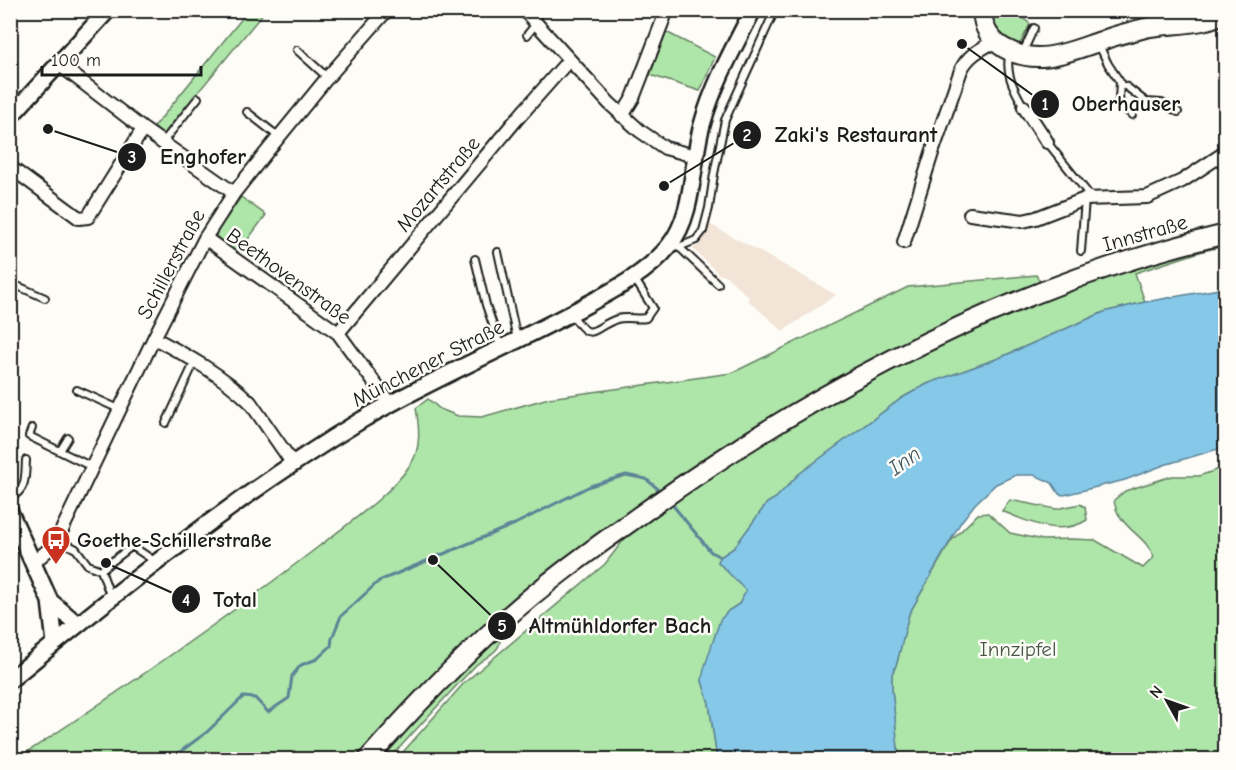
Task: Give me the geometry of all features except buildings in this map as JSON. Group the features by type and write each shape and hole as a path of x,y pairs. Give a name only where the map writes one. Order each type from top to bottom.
{"main road":[{"path":"982,10 985,30 1009,49 1041,58 1059,56 1149,27 1202,20 1219,16 1226,11"},
{"name":"Innstraße","path":"366,759 417,704 506,619 580,557 765,430 865,373 959,327 1077,278 1152,253 1226,234"}],"street":[{"path":"10,117 108,10"},
{"path":"524,10 622,116 656,143 673,151 695,156"},
{"path":"622,116 633,98 667,10"},
{"name":"Münchener Straße","path":"10,680 157,562 293,464 390,404 571,314 634,277 676,245 683,224 702,125 753,10"},
{"name":"Schillerstraße","path":"33,563 40,559 57,539 205,238 234,193 382,12"},
{"path":"904,242 961,70 973,54 1009,49"},
{"name":"Mozartstraße","path":"338,333 569,60"},
{"name":"Beethovenstraße","path":"60,65 162,143 234,193"},
{"path":"1024,107 1047,142"},
{"path":"10,167 79,218 84,219 88,217 143,129"},
{"path":"970,214 1014,221 1029,220 1088,198 1147,197 1182,181 1226,152"},
{"name":"Beethovenstraße","path":"205,238 338,333 390,404"},
{"path":"154,338 196,361 227,382 250,402 293,464"},
{"path":"10,512 50,602 55,643"},
{"path":"50,602 78,624"}],"lane":[{"name":"Münchener Straße","path":"676,245 696,240 703,231 725,120 775,10"},
{"path":"527,34 536,24"},
{"path":"1024,107 1008,73 1007,62 1009,49 1034,28"},
{"path":"1098,42 1121,85 1119,99 1122,106 1132,115"},
{"path":"297,50 327,78"},
{"path":"1121,85 1146,102 1162,103 1178,112"},
{"path":"162,143 198,98"},
{"path":"247,112 279,137"},
{"path":"1047,142 1088,198 1082,251"},
{"path":"676,245 718,284"},
{"path":"498,252 518,341"},
{"path":"475,259 486,305 501,349"},
{"path":"571,314 583,330 589,332 624,318 646,318 653,308 634,277"},
{"path":"10,300 16,288 20,286 45,298"},
{"path":"166,423 196,361"},
{"path":"77,390 120,410"},
{"path":"32,428 29,436 92,467"},
{"path":"60,451 68,438"},
{"path":"10,498 19,494 24,487 26,460"},
{"path":"57,539 75,549 88,565 101,570 111,598"},
{"path":"101,570 132,546 157,562"}],"shaded area":[{"path":"709,224 836,295 783,331 748,300 749,297 725,275 720,275 693,249"}],"green space":[{"path":"248,11 265,11 163,135 154,127"},
{"path":"990,11 1024,11 1022,17 1030,24 1020,44 999,33"},
{"path":"666,32 715,57 700,91 650,75"},
{"path":"241,197 266,215 237,254 216,236 217,231"},
{"path":"1225,242 1225,246 1135,273 1145,302 1104,312 999,358 927,384 902,398 799,474 776,498 767,503 734,548 720,557 718,562 747,590 739,604 728,611 702,681 709,703 717,759 396,760 464,683 605,564 625,538 669,501 798,420 949,338 1102,276"},
{"path":"1036,275 1041,283 650,498 372,741 356,759 237,760 235,754 227,760 15,760 207,630 380,499 414,459 419,437 416,408 428,399 440,409 458,416 482,417 549,398 732,373 908,287"},
{"name":"Innzipfel","path":"1225,467 1225,759 899,759 892,674 897,663 909,614 951,541 978,514 988,513 1010,533 1043,540 1095,540 1143,568 1154,557 1145,543 1120,517 1114,500 1125,491 1172,476 1199,476"},
{"path":"1010,500 1056,509 1080,504 1085,507 1087,520 1066,527 1044,526 1002,511"},
{"path":"500,639 498,648 476,665 389,759 375,760 480,652"}],"water":[{"name":"Inn","path":"1225,288 1225,447 1164,465 1125,480 1064,495 1059,494 1052,483 1035,475 1016,475 996,484 975,504 961,522 909,614 897,663 892,674 899,759 717,759 709,703 702,681 704,669 720,620 739,604 746,591 718,562 720,557 734,548 767,503 776,498 799,474 902,398 927,384 999,358 1104,312 1145,302"}],"waterway":[{"path":"169,760 207,732 243,697 255,698 268,712 289,698 292,676 301,665 317,659 331,646 341,616 379,581 515,524 590,486 626,475 646,479 663,493"},
{"path":"671,503 711,552 720,557"}],"place":[{"name":"Oberhauser","path":"962,44"},
{"name":"Enghofer","path":"48,129"},
{"name":"Zaki's Restaurant","path":"664,186"},
{"name":"Altmühldorfer Bach","path":"433,560"},
{"name":"Total","path":"106,563"},
{"name":"Goethe-Schillerstraße","path":"56,566"}]}
